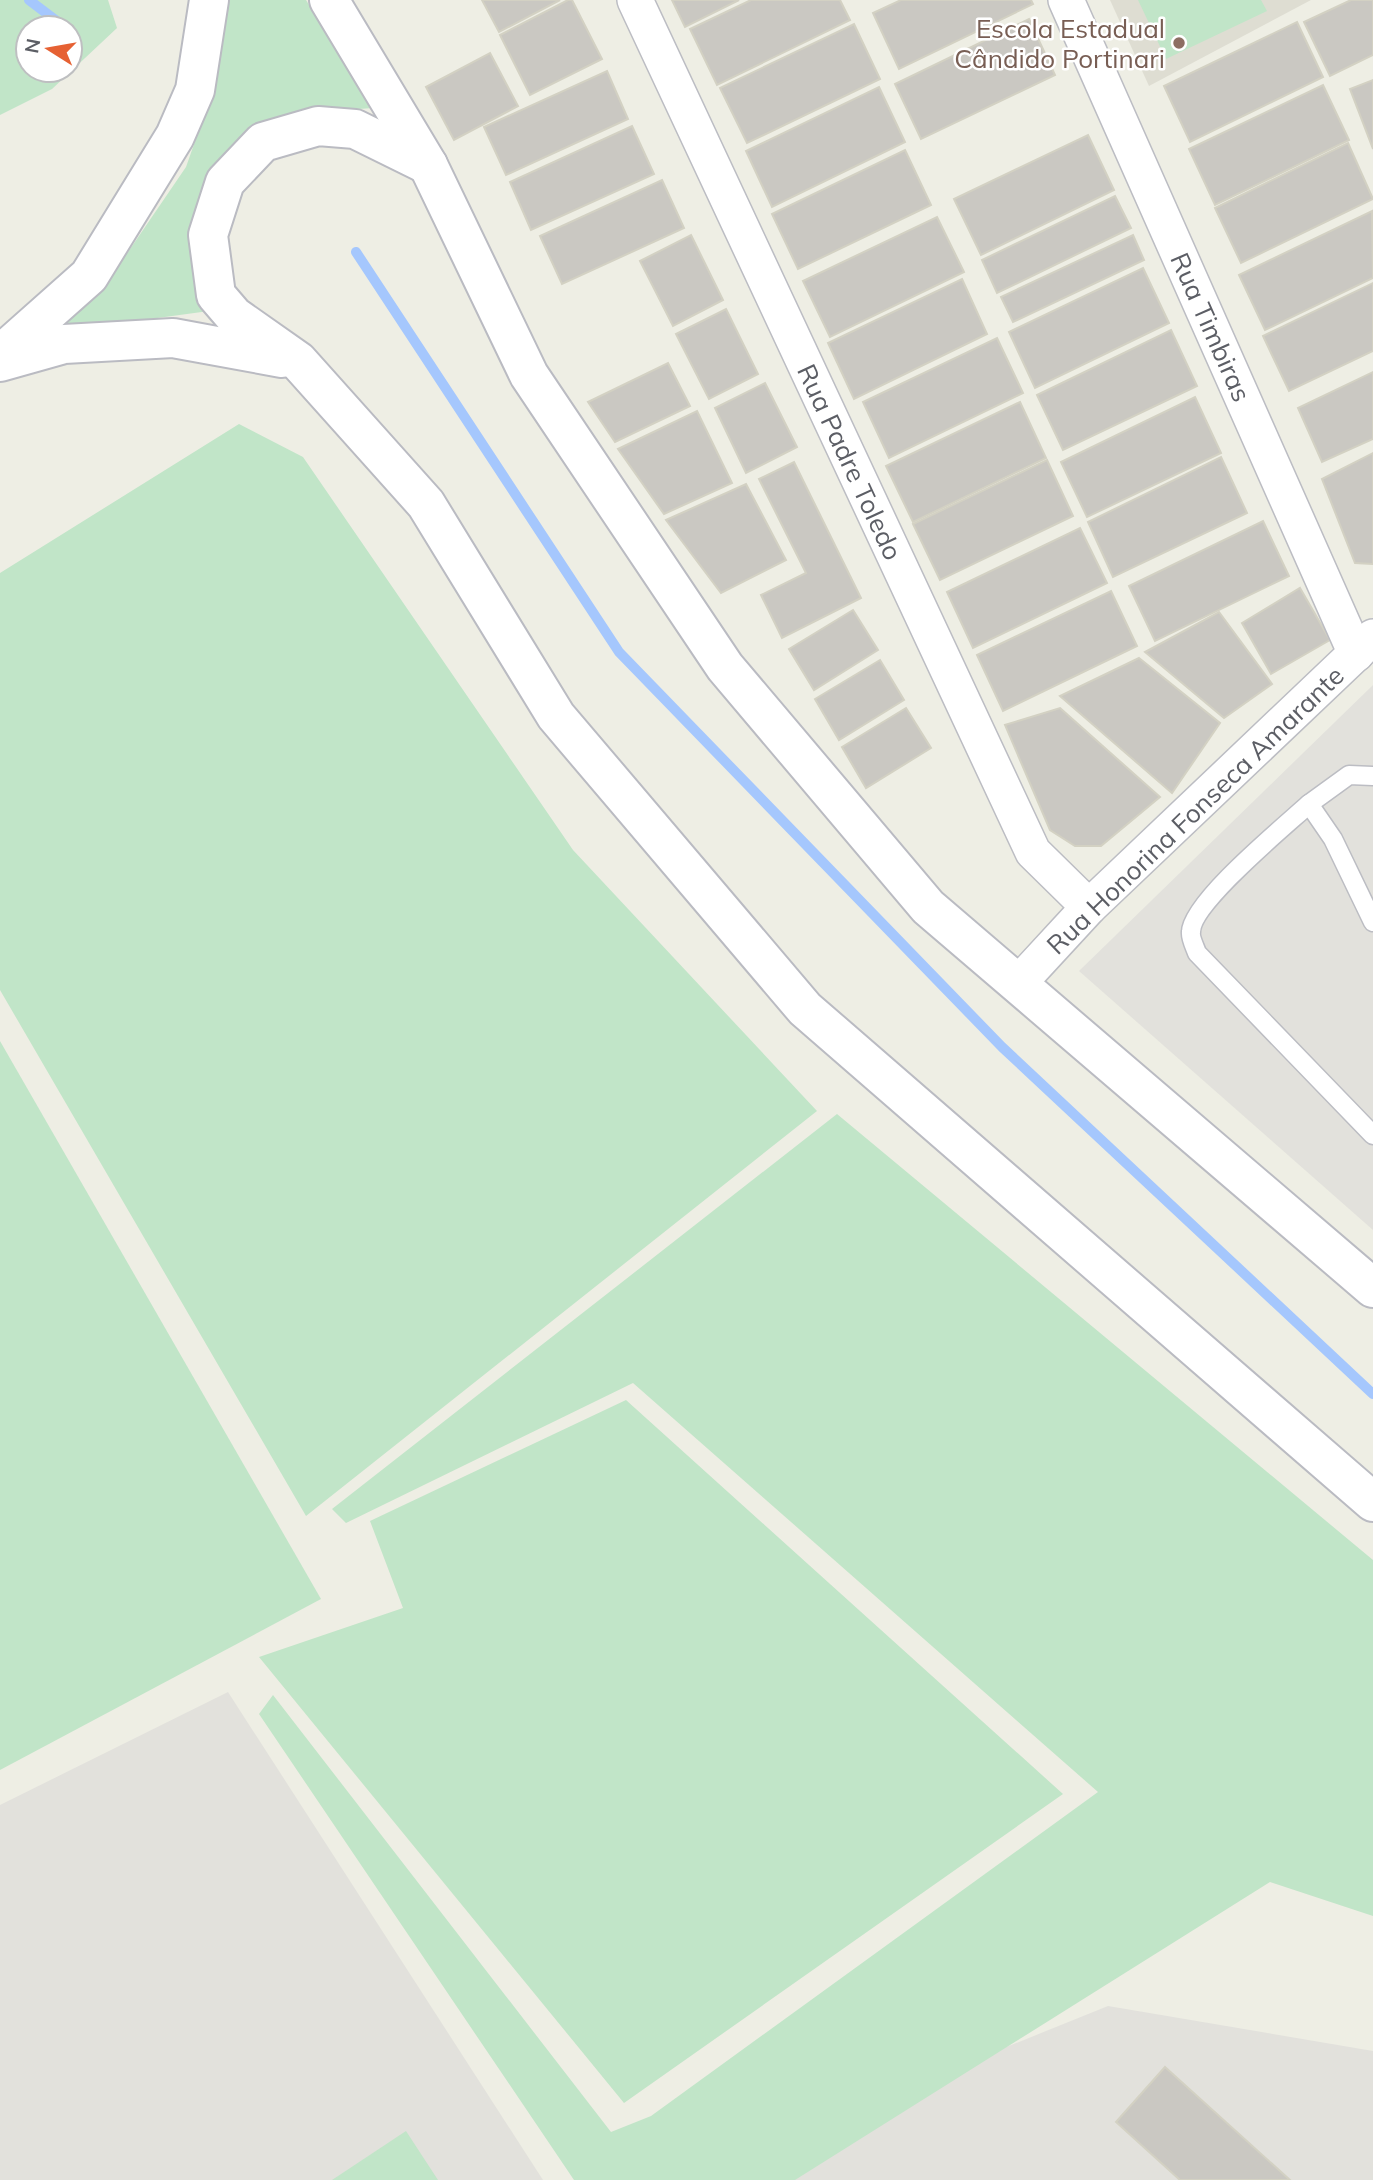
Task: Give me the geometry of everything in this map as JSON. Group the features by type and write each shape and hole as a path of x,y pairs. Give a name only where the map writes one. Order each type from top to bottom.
{"main road":[{"path":"0,355 89,276 175,136 195,90 209,0"},
{"path":"329,0 428,165 529,375 725,667 928,907 1373,1288"},
{"path":"428,165 355,129 318,125 263,142 225,182 208,234 216,295 234,316 298,361 426,504 556,716 805,1009 1373,1502"},
{"path":"0,362 64,344 173,338 298,361"}],"street":[{"name":"Rua Padre Toledo","path":"635,0 1033,852 1089,907"},
{"name":"Rua Timbiras","path":"1066,0 1364,645"},
{"name":"Rua Honorina Fonseca Amarante","path":"1018,984 1089,907 1364,645"}],"lane":[{"path":"1373,776 1349,775 1309,804 1241,866 1201,908 1190,932 1197,953 1373,1135"},
{"path":"1309,804 1333,839 1373,922"}],"shaded area":[{"name":"Escola Estadual Cândido Portinari","path":"1110,0 1311,0 1149,86"},
{"path":"1373,685 1373,1230 1079,971"},
{"path":"228,1692 543,2180 0,2180 0,1805"},
{"path":"1108,2006 1373,2051 1373,2180 768,2180 796,2132"}],"green space":[{"path":"0,0 108,0 117,28 84,59 84,14 14,14 14,84 57,84 0,115"},
{"path":"229,0 306,0 373,108 316,112 263,122 213,174 209,311 47,333 128,252 186,167 216,82"},
{"path":"1138,0 1261,0 1267,11 1166,59"},
{"path":"239,424 303,457 573,850 817,1111 306,1516 0,990 0,573"},
{"path":"0,1041 321,1599 0,1770"},
{"path":"837,1114 1373,1560 1373,1916 1270,1882 795,2180 574,2180 259,1714 273,1695 611,2132 651,2116 1098,1792 633,1383 346,1523 332,1509"},
{"path":"626,1400 1063,1794 624,2103 259,1657 403,1608 370,1521"},
{"path":"406,2131 438,2180 332,2180"}],"building":[{"path":"482,0 560,0 499,32"},
{"path":"572,0 602,59 530,95 500,35"},
{"path":"672,0 739,0 685,27"},
{"path":"751,0 840,0 850,20 717,85 690,29"},
{"path":"901,0 1031,0 1033,4 899,69 873,13"},
{"path":"1351,0 1373,0 1373,55 1330,76 1304,22"},
{"path":"1029,19 1055,75 921,139 895,84"},
{"path":"1297,22 1323,77 1190,142 1164,86"},
{"path":"854,24 880,79 747,143 720,88"},
{"path":"490,53 518,106 454,140 426,87"},
{"path":"607,71 628,119 506,175 484,127"},
{"path":"1373,80 1373,149 1350,89"},
{"path":"1323,85 1349,140 1215,205 1189,149"},
{"path":"879,87 905,142 772,207 746,151"},
{"path":"632,126 654,174 531,230 510,182"},
{"path":"1088,135 1114,190 981,255 954,199"},
{"path":"1348,143 1373,199 1241,263 1215,208"},
{"path":"905,150 931,205 798,269 772,214"},
{"path":"662,180 684,228 562,284 540,236"},
{"path":"1115,196 1131,228 997,293 982,260"},
{"path":"1372,211 1373,278 1265,330 1239,275"},
{"path":"937,217 964,272 830,337 803,281"},
{"path":"691,235 723,300 673,326 640,261"},
{"path":"1133,235 1144,260 1013,322 1001,297"},
{"path":"1143,268 1169,323 1035,388 1009,332"},
{"path":"962,279 987,334 854,399 828,343"},
{"path":"1373,283 1373,351 1289,391 1263,336"},
{"path":"726,309 758,374 709,399 676,334"},
{"path":"1171,330 1197,386 1063,450 1037,395"},
{"path":"997,338 1023,393 889,458 863,402"},
{"path":"668,363 690,406 615,442 588,402"},
{"path":"1373,372 1373,439 1322,462 1298,408"},
{"path":"765,383 797,447 746,473 715,408"},
{"path":"1195,397 1221,453 1087,517 1061,462"},
{"path":"1020,402 1046,458 913,522 886,466"},
{"path":"697,411 732,483 664,514 618,449"},
{"path":"1373,453 1373,564 1355,563 1322,479"},
{"path":"1221,457 1247,513 1113,577 1088,522"},
{"path":"1047,460 1073,516 940,580 913,524"},
{"path":"794,462 861,598 782,638 761,595 806,573 759,479"},
{"path":"746,484 786,560 721,593 666,520"},
{"path":"1263,521 1289,576 1155,641 1129,586"},
{"path":"1080,528 1107,583 973,648 947,592"},
{"path":"1300,588 1330,640 1271,674 1242,623"},
{"path":"1111,591 1137,646 1003,711 977,655"},
{"path":"853,610 878,650 814,690 789,649"},
{"path":"1219,612 1272,684 1224,718 1145,652"},
{"path":"1139,658 1220,723 1172,793 1060,696"},
{"path":"880,660 904,700 839,740 815,699"},
{"path":"906,708 931,748 866,788 842,747"},
{"path":"1060,708 1160,797 1101,846 1075,846 1050,830 1005,725"},
{"path":"1165,2067 1290,2180 1180,2180 1116,2122"}],"waterway":[{"path":"29,0 48,14"},
{"path":"356,252 619,652 1002,1047 1373,1394"}],"place":[{"name":"Escola Estadual Cândido Portinari","path":"1179,43"}]}
